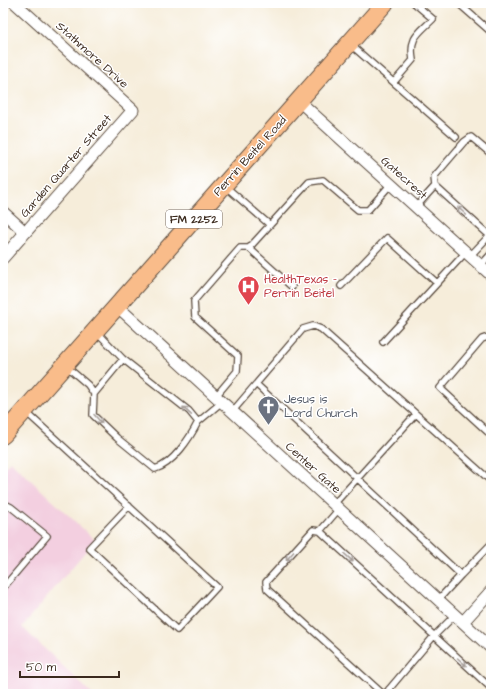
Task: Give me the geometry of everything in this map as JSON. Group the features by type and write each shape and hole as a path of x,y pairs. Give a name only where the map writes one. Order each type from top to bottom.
{"main road":[{"name":"Perrin Beitel Road","path":"4,432 66,366 117,306 300,101 385,3"}],"street":[{"name":"Stathmore Drive","path":"15,3 133,110"},
{"name":"Gatecrest","path":"300,101 491,275"},
{"name":"Garden Quarter Street","path":"3,258 133,110"},
{"path":"3,212 25,232"},
{"name":"Center Gate","path":"117,306 438,600 489,641"},
{"path":"459,618 491,591"}],"lane":[{"path":"394,82 412,60 411,48 415,37 433,19 414,3"},
{"path":"458,3 491,32"},
{"path":"350,43 456,137"},
{"path":"383,342 437,283 490,235 435,186 434,177 464,142 471,137 491,154"},
{"path":"249,248 309,182 323,180 358,210 368,210 391,183"},
{"path":"224,185 270,225"},
{"path":"416,207 435,186"},
{"path":"341,286 387,238 437,283"},
{"path":"66,366 88,384 94,394 93,415 117,438 155,469 163,466 190,439 198,422 219,399 237,371 238,356 195,317 194,301 240,248 249,248 292,287"},
{"path":"481,266 491,254"},
{"path":"232,412 303,329 313,326 320,329 491,481"},
{"path":"96,331 123,359 189,411 198,422"},
{"path":"491,336 482,339 440,388 491,435"},
{"path":"94,394 123,359"},
{"path":"256,384 461,575"},
{"path":"24,410 129,506 217,587 177,630 89,548 129,506"},
{"path":"320,531 358,478 416,414"},
{"path":"3,503 11,507 47,536 3,588"},
{"path":"459,618 434,636 384,694 267,589 266,582 313,530 320,531 434,636 491,688"},
{"path":"438,600 491,544"},
{"path":"389,689 394,694"}],"shaded area":[{"path":"10,461 95,540 22,627 92,694 3,694 3,469"}],"place":[{"name":"HealthTexas - Perrin Beitel","path":"248,306"},
{"name":"Jesus is Lord Church","path":"269,426"}]}
